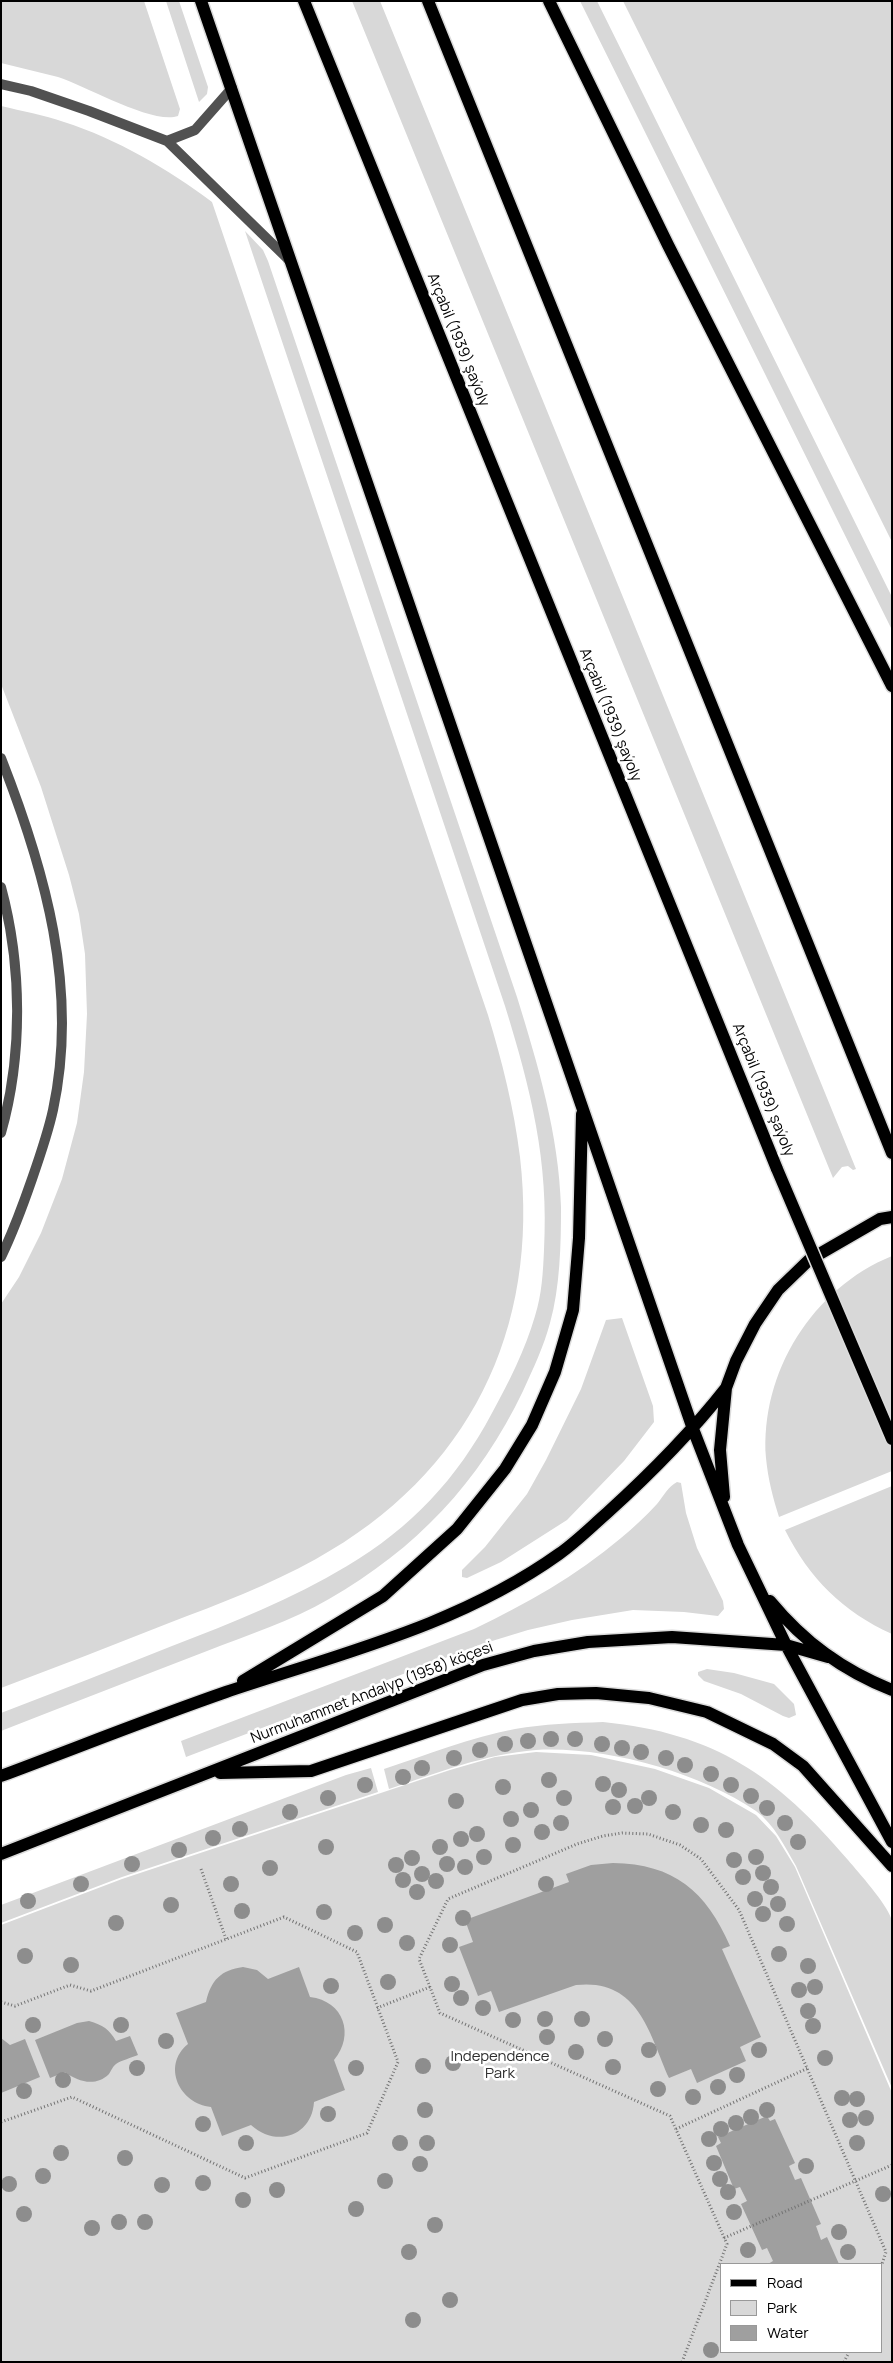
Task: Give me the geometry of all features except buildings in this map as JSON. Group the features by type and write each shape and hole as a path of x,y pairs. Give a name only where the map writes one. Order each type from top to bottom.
{"main road":[{"path":"201,1 694,1429 738,1545 786,1645 892,1842"},
{"name":"Arçabil (1939) şaýoly","path":"304,1 777,1169 892,1439"},
{"path":"428,1 892,1153"},
{"path":"549,1 673,254 892,686"},
{"path":"224,1693 382,1596 457,1529 505,1469 532,1425 555,1372 573,1310 579,1238 582,1106"},
{"path":"892,1217 880,1219 809,1260 778,1290 752,1331 736,1361 726,1388 720,1450 724,1498 738,1545 761,1588 791,1626 828,1658 892,1690"},
{"path":"1,1776 224,1693 390,1639 467,1606 515,1582 560,1554 588,1530 694,1429 726,1388"},
{"name":"Nurmuhammet Andalyp (1958) köçesi","path":"1,1854 210,1774 483,1665 534,1652 588,1642 672,1637 786,1645 828,1658"},
{"path":"210,1774 310,1771 522,1700 558,1694 596,1693 649,1698 707,1712 773,1744 803,1766 892,1866"}],"lane":[{"path":"1,84 31,91 89,110 167,141 291,262"},
{"path":"167,141 195,130 232,88"},
{"path":"1,758 44,884 59,961 62,1051 53,1111 24,1201 1,1256"},
{"path":"1,887 11,933 17,1018 7,1114 1,1133"}],"path":[{"path":"682,2362 727,2244 670,2116 440,2013 419,1959 448,1899 577,1844 603,1836 622,1833 648,1834 680,1845 701,1859 719,1880 739,1910 886,2252 882,2263"},
{"path":"201,1869 226,1939"},
{"path":"1,2002 15,2006 70,1985 91,1991 284,1918 357,1952 398,2062 367,2133 245,2178 72,2097 1,2122"},
{"path":"377,2008 430,1987"},
{"path":"676,2129 808,2068"},
{"path":"724,2238 892,2165"}],"green space":[{"path":"1,1 144,1 180,109 178,116 153,115 136,110 58,77 1,63"},
{"path":"166,1 179,1 208,87 207,94 199,102"},
{"path":"352,1 380,1 856,1169 853,1170 848,1166 842,1167 833,1178"},
{"path":"580,1 597,1 892,597 892,630"},
{"path":"623,1 892,1 892,542"},
{"path":"1,106 41,115 84,129 123,146 178,178 212,202 488,1015 511,1103 520,1157 523,1220 518,1281 505,1338 483,1391 453,1440 415,1485 370,1524 316,1559 262,1586 1,1688 1,1304 19,1277 41,1233 62,1179 77,1123 84,1072 87,1014 85,954 79,914 69,875 41,787 1,684"},
{"path":"245,231 263,250 268,261 517,997 532,1048 552,1127 559,1180 561,1236 556,1295 548,1332 523,1391 506,1424 465,1484 442,1511 390,1558 329,1599 285,1621 1,1731 1,1713 261,1610 347,1566 392,1535 412,1518 448,1480 478,1437 504,1390 521,1353 531,1329 541,1291 545,1217 544,1186 536,1126 523,1067 505,1006"},
{"path":"892,1256 892,1471 779,1517 767,1466 766,1426 772,1395 782,1365 797,1337 816,1311 838,1289 864,1270"},
{"path":"622,1318 653,1406 654,1422 624,1461 567,1520 501,1562 467,1578 462,1577 462,1570 485,1547 527,1494 581,1389 606,1320"},
{"path":"677,1482 681,1483 686,1513 697,1548 723,1601 724,1609 718,1616 684,1612 633,1610 572,1620 528,1630 479,1645 186,1757 181,1741 474,1629 513,1610 568,1577 604,1552 644,1517"},
{"path":"892,1486 892,1634 858,1615 829,1592 805,1563 785,1530"},
{"path":"707,1669 734,1673 774,1684 794,1704 796,1715 789,1718 783,1716 741,1694 704,1681 698,1675 698,1672"},
{"path":"603,1722 679,1736 711,1748 741,1764 769,1782 796,1805 822,1830 872,1888 884,1904 892,1922 892,2088 796,1866 779,1836 768,1822 756,1811 733,1797 707,1784 650,1764 591,1752 563,1750 517,1752 480,1760 389,1789 384,1769 466,1741 526,1727"},
{"name":"Independence Park","path":"536,1752 591,1755 655,1769 709,1788 756,1815 776,1836 795,1867 892,2093 892,2362 1,2362 1,1925 122,1879 450,1770 495,1757"},
{"path":"371,1768 378,1792 122,1877 1,1923 1,1905 346,1775"}],"water":[{"path":"613,1863 654,1869 670,1875 685,1884 699,1896 710,1910 730,1946 722,1949 761,2037 740,2047 746,2061 697,2083 691,2069 669,2078 655,2043 638,2012 627,1999 614,1990 597,1985 576,1985 499,2012 491,1991 478,1996 459,1947 473,1942 465,1920 569,1882 566,1874 591,1865"},
{"path":"243,1967 257,1970 268,1979 299,1967 310,1997 331,2005 343,2021 345,2030 344,2040 334,2060 345,2090 314,2102 312,2114 307,2123 291,2135 271,2136 251,2125 222,2136 211,2107 200,2104 183,2092 175,2073 180,2053 188,2044 176,2013 206,2002 208,1994 218,1977 235,1968"},
{"path":"89,2021 105,2028 116,2041 130,2036 138,2055 116,2064 109,2074 98,2081 87,2082 65,2072 50,2078 35,2040 77,2023"},
{"path":"1,2038 10,2045 25,2039 40,2077 1,2093"},
{"path":"767,2116 770,2121 775,2119 795,2163 789,2166 795,2180 801,2178 821,2224 816,2226 821,2240 827,2237 839,2263 770,2263 773,2261 767,2248 762,2250 741,2204 747,2201 740,2187 734,2189 716,2146 721,2143 718,2137"}]}
